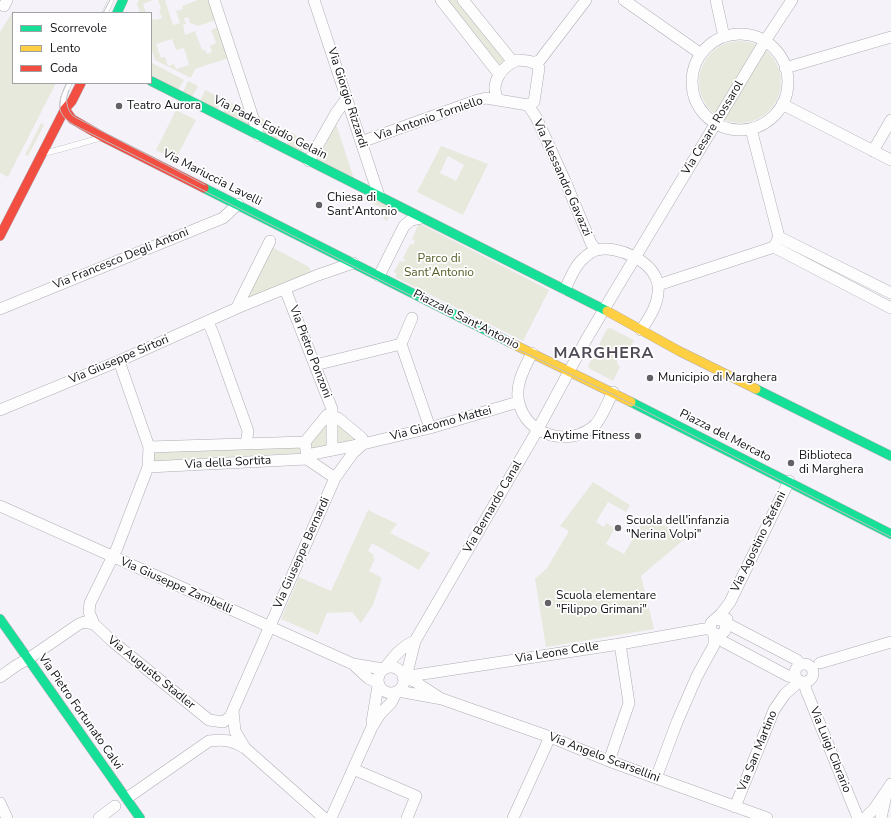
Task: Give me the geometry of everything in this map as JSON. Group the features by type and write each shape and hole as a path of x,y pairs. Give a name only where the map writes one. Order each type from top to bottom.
{"street":[{"path":"214,0 259,136"},
{"name":"Via Giorgio Rizzardi","path":"314,0 379,196"},
{"path":"441,0 499,74"},
{"path":"463,0 513,62"},
{"path":"534,63 538,68 534,102 528,106 498,100 495,94 495,86 499,74 513,62 518,60 534,63 540,60 586,0"},
{"path":"624,0 701,54"},
{"path":"716,0 724,37"},
{"name":"Via Cesare Rossarol","path":"604,310 765,41 792,0"},
{"path":"741,34 750,35 765,41 779,54 785,68 787,86 782,104 775,115 764,124 751,129 727,129 715,124 701,111 693,92 693,72 701,54 707,47 724,37 741,34"},
{"path":"785,68 891,37"},
{"name":"Via Padre Egidio Gelain","path":"152,82 379,196"},
{"path":"0,236 42,153 80,84"},
{"path":"308,161 336,113 347,98"},
{"name":"Via Antonio Torniello","path":"361,142 478,100 486,98 498,100"},
{"path":"782,104 891,160"},
{"name":"Via Alessandro Gavazzi","path":"528,106 536,117 566,183 590,242 596,250"},
{"name":"Via Mariuccia Lavelli","path":"65,110 72,119 103,137 354,263"},
{"path":"873,151 891,120"},
{"path":"658,285 774,247 779,237 751,129"},
{"path":"379,196 396,206 565,289 686,354 891,456"},
{"name":"Via Francesco Degli Antoni","path":"0,309 223,218 238,204"},
{"path":"396,206 401,214 404,226"},
{"path":"379,276 404,226 411,220 421,218"},
{"path":"779,237 891,293"},
{"path":"237,308 270,241"},
{"path":"774,247 891,308"},
{"path":"565,289 583,258 596,250 611,249 626,252 649,268 658,285 656,302 651,314 641,330"},
{"name":"Piazzale Sant'Antonio","path":"354,263 569,372"},
{"name":"Via Giuseppe Sirtori","path":"0,410 119,361 237,308 318,275 354,263"},
{"name":"Via Pietro Ponzoni","path":"285,289 332,409 332,450"},
{"name":"Via Bernardo Canal","path":"403,676 408,669 415,641 538,429 604,310"},
{"path":"412,318 401,344 430,428"},
{"path":"208,322 248,431 246,444"},
{"path":"316,365 401,344"},
{"path":"532,353 521,376 518,389 518,402 524,414 538,429 559,438 577,436 586,432 596,424 613,392"},
{"path":"94,624 89,612 90,603 117,548 148,467 149,448 119,361"},
{"name":"Piazza del Mercato","path":"569,372 613,392 891,534"},
{"name":"Via Giacomo Mattei","path":"332,450 430,428 518,402"},
{"path":"335,478 307,457 305,442 327,415 338,418 362,438 363,444"},
{"name":"Via della Sortita","path":"149,448 305,442"},
{"name":"Via Giuseppe Bernardi","path":"233,710 335,478 353,453 363,444"},
{"name":"Via della Sortita","path":"148,467 307,457 332,450"},
{"name":"Via Agostino Stefani","path":"716,619 730,602 789,482"},
{"name":"Via Giuseppe Zambelli","path":"0,506 349,662 384,669"},
{"name":"Via Agostino Stefani","path":"726,625 730,602"},
{"name":"Via Pietro Fortunato Calvi","path":"0,619 140,818"},
{"path":"656,778 677,722 697,676 714,646 711,623 716,619 722,620 726,625 732,626 804,664"},
{"path":"0,677 79,624 84,622 94,624"},
{"name":"Via Augusto Stadler","path":"94,624 112,641 209,720"},
{"path":"712,632 720,635 725,631 726,625"},
{"name":"Via Leone Colle","path":"403,676 620,644 704,629 712,632"},
{"path":"712,632 724,642 788,676 803,679"},
{"name":"Via Bernardo Canal","path":"384,669 408,643 415,641"},
{"path":"803,679 795,670 804,664 820,663 891,642"},
{"path":"609,761 629,704 620,644"},
{"name":"Via Giuseppe Zambelli","path":"349,662 368,678 378,684"},
{"path":"803,679 820,663"},
{"name":"Via Luigi Cibrario","path":"804,664 811,668 803,679 806,690 858,818"},
{"path":"331,818 372,727 380,714 391,703 403,685 403,676 400,670 396,668 390,667 384,669 378,675 372,727"},
{"name":"Via Angelo Scarsellini","path":"403,676 414,681 442,699"},
{"name":"Via San Martino","path":"735,807 774,710 785,694 803,679"},
{"path":"378,684 381,690 386,693 397,692"},
{"name":"Via Angelo Scarsellini","path":"397,692 442,699 550,737 609,761 766,818"},
{"path":"209,741 213,731 209,720 223,722 230,717 233,710"},
{"path":"233,710 235,731 245,748"},
{"path":"512,818 550,737"},
{"path":"127,798 209,741 220,739 234,742 245,748 324,818"},
{"path":"353,769 416,796 407,818"},
{"path":"865,818 874,809 889,788"},
{"path":"880,818 889,788"},
{"path":"0,803 7,818"},
{"path":"99,818 115,806"}],"lane":[{"path":"105,12 111,0"},
{"path":"65,110 63,99 69,84"},
{"path":"42,153 103,137"}],"green space":[{"path":"139,0 153,0 143,4 146,12 140,12 137,4"},
{"path":"158,0 165,0 173,25 180,23 176,11 183,9 182,6 198,0 209,0 216,20 198,26 190,23 188,17 184,18 186,24 183,25 185,35 195,31 202,50 205,50 207,54 212,52 210,46 216,43 211,30 219,27 229,58 195,69 191,78 155,60 152,51 152,20 162,18 159,10 161,9","holes":["172,39 176,50 184,48 189,65 176,69 174,64 168,66 165,57 161,58 156,44"]},
{"path":"446,0 456,0 506,60 500,65"},
{"path":"12,13 12,84 55,84 8,177 0,173 0,32"},
{"path":"732,41 748,41 763,48 774,59 781,74 781,90 778,98 769,111 756,120 748,123 732,123 717,116 706,105 699,90 699,74 706,59 717,48"},
{"path":"152,63 184,80 178,90 152,76"},
{"path":"188,81 198,86 192,97 183,92"},
{"path":"205,90 223,99 217,110 200,101"},
{"path":"228,101 248,111 250,126 223,113"},
{"path":"176,110 196,120 175,160 156,150"},
{"path":"258,116 283,129 278,140 263,133"},
{"path":"41,123 44,125 28,156 25,155"},
{"path":"336,124 354,179 317,161"},
{"path":"292,133 307,141 302,152 287,144"},
{"path":"441,146 488,164 463,215 417,192","holes":["448,156 464,165 456,181 440,173"]},
{"path":"366,195 393,208 387,221 383,219 387,210 364,199"},
{"name":"Parco di Sant'Antonio","path":"419,223 549,290 523,341 395,277 397,274 394,272 400,261 404,262 405,260 403,258 410,244 413,245 415,241 412,239"},
{"path":"272,247 309,267 312,273 245,301"},
{"path":"610,328 634,340 627,354 622,354 617,358 617,363 620,367 613,381 589,368 588,366 607,329"},
{"path":"327,421 327,448 311,451 311,440"},
{"path":"336,421 359,441 336,446"},
{"path":"301,445 302,453 153,461 152,453"},
{"path":"593,482 630,505 626,512 608,502 596,522 604,527 606,523 615,528 606,544 624,554 643,522 655,521 687,537 641,576 654,629 546,647 535,579 547,568 569,531 560,526"},
{"path":"368,510 397,524 390,533 430,553 419,570 372,543 368,551 374,555 373,558 375,559 369,571 382,578 373,605 361,623 352,612 327,613 318,635 281,619 299,577 331,591"}],"tram line":[{"path":"104,12 110,0"},
{"path":"66,84 61,95 60,106 63,116 74,125 517,349 612,394 891,537"},
{"path":"69,90 67,103 73,116 205,185"}],"traffic: fast":[{"path":"117,12 123,0"},
{"path":"152,82 607,311"},
{"path":"204,188 511,343"},
{"path":"756,389 891,456"},
{"path":"631,402 891,534"},
{"path":"0,619 140,818"}],"traffic: slow":[{"path":"607,311 679,351 756,389"},
{"path":"511,343 631,402"}],"traffic: jam":[{"path":"0,236 65,109 72,101 80,84"},
{"path":"65,109 72,119 103,137 204,188"}],"place":[{"name":"Teatro Aurora","path":"119,106"},
{"name":"Chiesa di Sant'Antonio","path":"319,205"},
{"name":"Municipio di Marghera","path":"650,378"},
{"name":"Anytime Fitness","path":"638,436"},
{"name":"Biblioteca di Marghera","path":"791,463"},
{"name":"Scuola dell'infanzia \"Nerina Volpi\"","path":"618,528"},
{"name":"Scuola elementare \"Filippo Grimani\"","path":"548,603"}],"district":[{"name":"MARGHERA","path":"604,354"}]}
